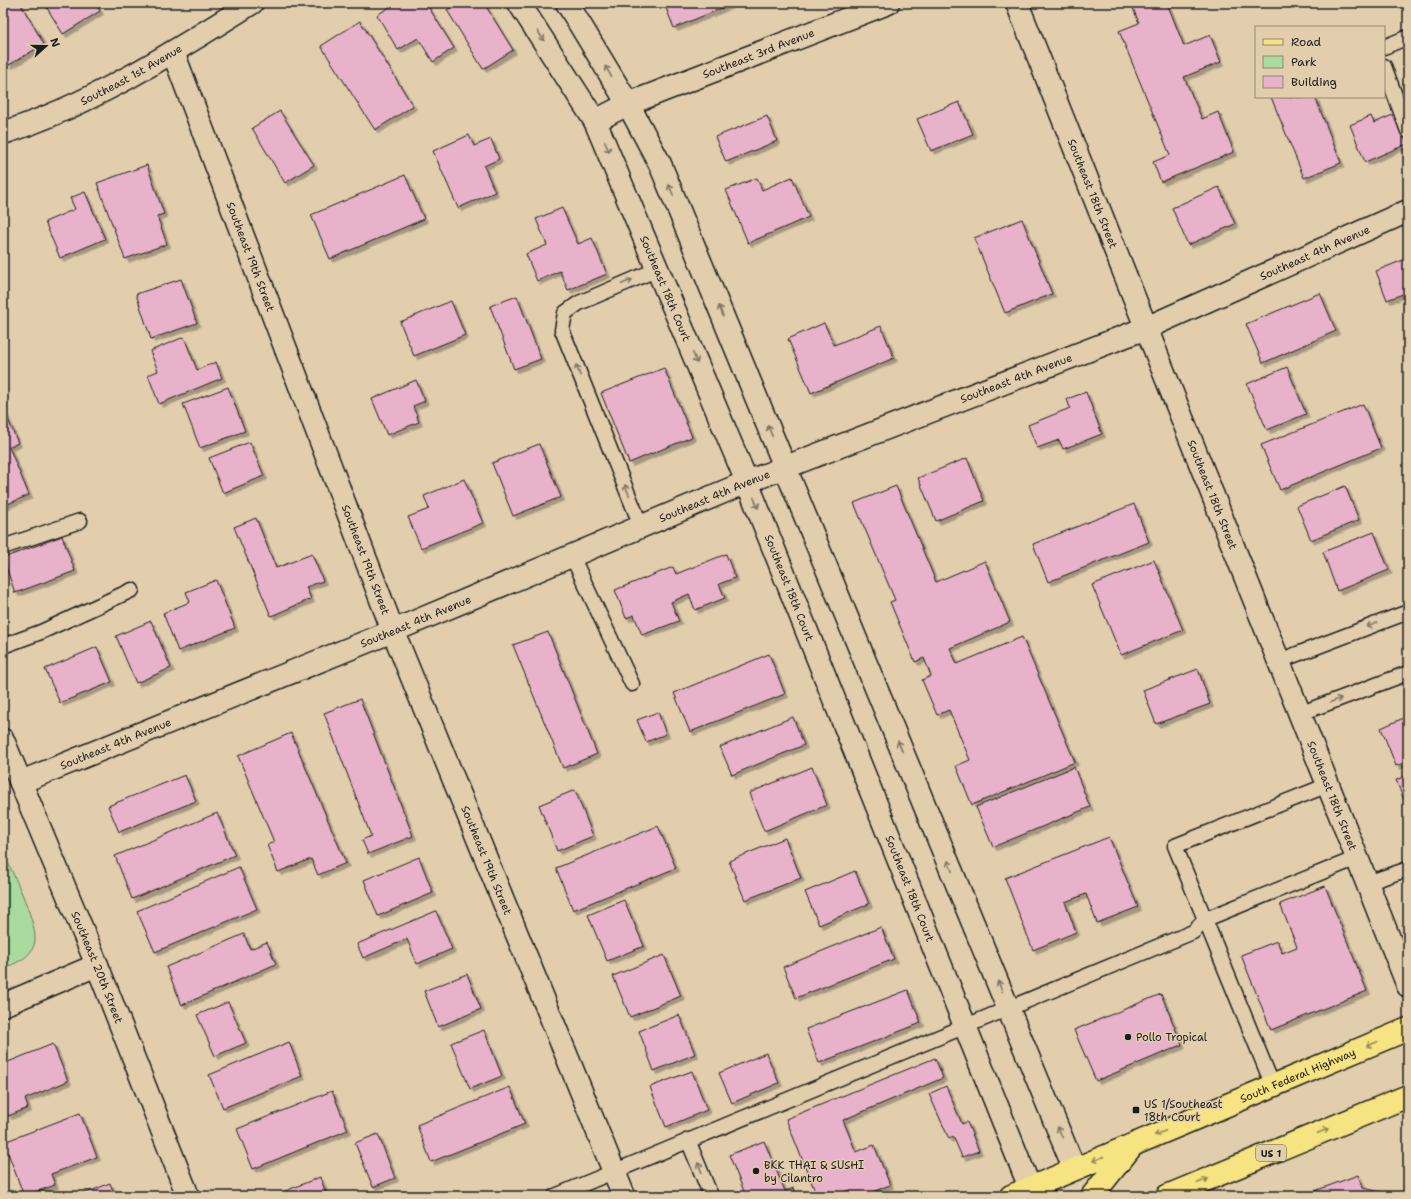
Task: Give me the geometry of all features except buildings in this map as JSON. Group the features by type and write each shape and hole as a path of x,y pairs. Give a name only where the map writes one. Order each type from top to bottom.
{"main road":[{"name":"South Federal Highway","path":"1020,1192 1074,1168 1408,1029"},
{"name":"US 1","path":"1167,1196 1408,1096"},
{"path":"1092,1196 1134,1144"},
{"path":"1054,1196 1074,1168"}],"street":[{"name":"Southeast 1st Avenue","path":"3,133 40,121 110,89 252,3"},
{"name":"Southeast 18th Court","path":"519,3 595,121 658,269 747,482 964,1027 1020,1192"},
{"path":"567,3 628,104 660,164 1074,1168"},
{"name":"Southeast 3rd Avenue","path":"595,121 628,104 888,3"},
{"name":"Southeast 18th Street","path":"1016,3 1408,986"},
{"name":"Southeast 19th Street","path":"173,52 393,631 624,1196"},
{"name":"Southeast 4th Avenue","path":"21,782 393,631 747,482 1146,328 1408,211"},
{"name":"Southeast 20th Street","path":"3,740 97,965 188,1196"},
{"path":"3,1005 97,965"}],"lane":[{"path":"1385,47 1408,36"},
{"path":"1385,69 1408,131"},
{"path":"641,526 562,330 565,313 579,302 658,269"},
{"path":"3,547 80,521"},
{"path":"572,556 632,684"},
{"path":"3,646 41,632 132,590"},
{"path":"1279,661 1408,612"},
{"path":"1299,714 1408,673"},
{"path":"1273,1086 1175,846 1328,784"},
{"path":"555,1196 614,1170 1193,932 1206,919 1357,858"},
{"path":"1367,883 1408,869"},
{"path":"688,1140 711,1196"}],"green space":[{"path":"3,852 24,899 35,937 32,950 26,957 3,968"}],"place":[{"name":"Pollo Tropical","path":"1128,1037"},
{"name":"US 1/Southeast 18th Court","path":"1136,1110"},
{"name":"BKK THAI & SUSHI by Cilantro","path":"756,1171"}]}
